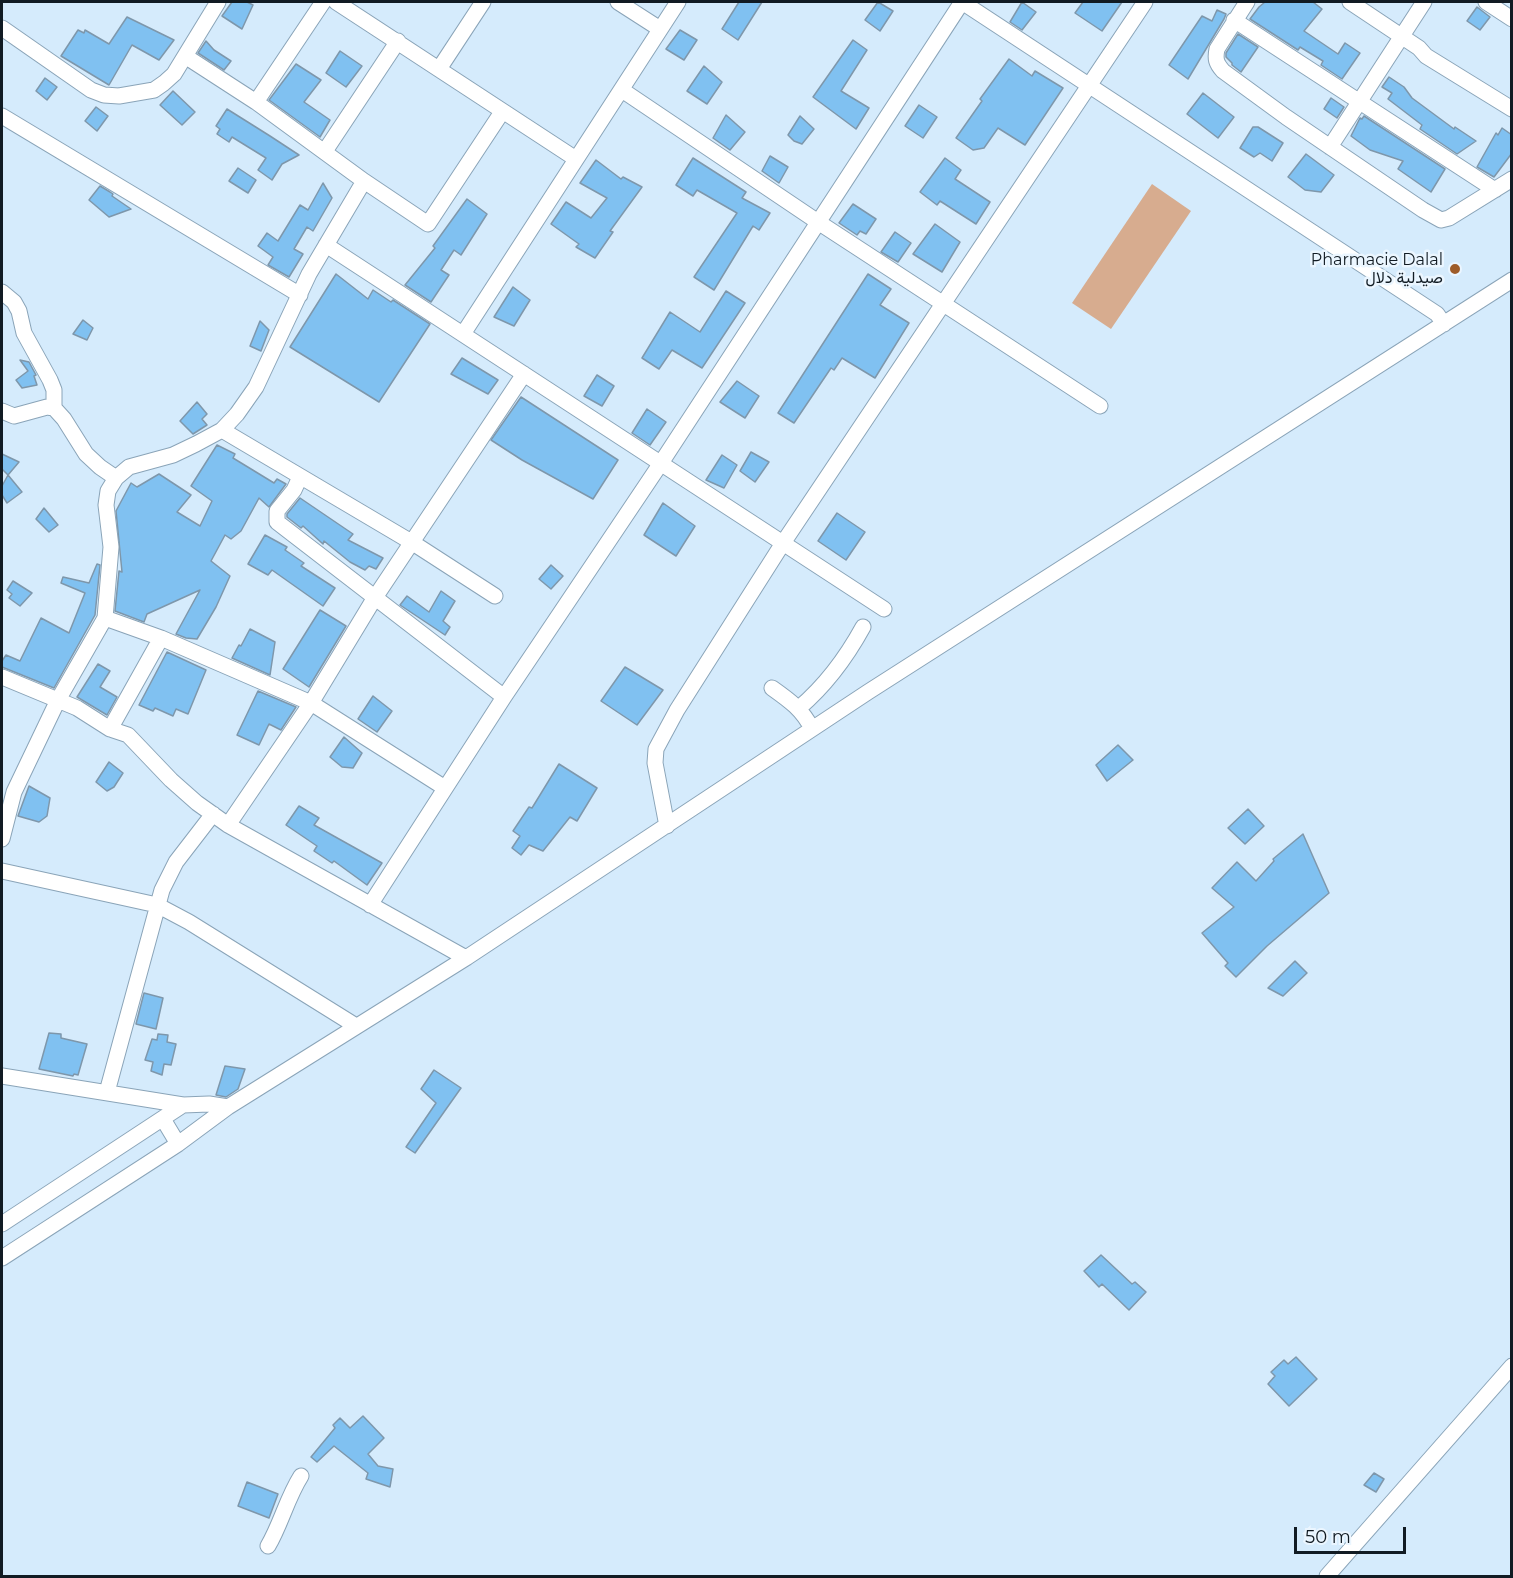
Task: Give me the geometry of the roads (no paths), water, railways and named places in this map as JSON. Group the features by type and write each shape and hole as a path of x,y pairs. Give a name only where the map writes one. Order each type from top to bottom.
{"street":[{"path":"2,28 91,90 104,95 119,96 154,90 174,74 217,2"},
{"path":"256,102 323,2"},
{"path":"336,2 576,159"},
{"path":"439,69 483,2"},
{"path":"618,2 660,29"},
{"path":"463,334 678,2"},
{"path":"370,905 504,697 661,463 962,2 1437,314 1444,324"},
{"path":"667,826 655,763 656,749 677,710 783,543 1145,2"},
{"path":"1246,2 1217,49 1215,58 1217,64 1223,71 1330,147 1441,220 1449,218 1512,179"},
{"path":"1350,2 1419,48 1426,56 1512,109"},
{"path":"1330,147 1424,2"},
{"path":"1486,2 1512,19"},
{"path":"1234,20 1495,190"},
{"path":"325,151 398,41"},
{"path":"185,56 256,102 364,181 428,224 502,112"},
{"path":"622,90 818,222 1100,406"},
{"path":"2,116 300,295"},
{"path":"2,839 8,789 105,618 111,548 106,505 108,491 116,478 129,467 173,455 222,430 237,414 256,387 309,274 364,181"},
{"path":"326,245 884,609"},
{"path":"2,1258 178,1144 228,1107 466,958 812,729 1512,280"},
{"path":"2,292 14,302 19,311 24,333 50,380 54,390 54,408"},
{"path":"228,825 311,703 374,599 524,374"},
{"path":"2,411 14,416 47,407 54,408 64,419 86,454 116,478"},
{"path":"222,430 413,543 495,596"},
{"path":"300,477 294,490 277,511 277,522 504,697"},
{"path":"105,618 161,638 311,703 445,788"},
{"path":"799,708 828,681 863,627"},
{"path":"110,729 161,638"},
{"path":"2,677 58,699 110,729 128,735 171,780 228,825 466,958"},
{"path":"772,688 799,708 812,729"},
{"path":"107,1092 157,905 168,876 213,814"},
{"path":"2,871 157,905 189,922 356,1026"},
{"path":"2,1076 183,1105 210,1104 228,1107"},
{"path":"2,1224 183,1105"},
{"path":"163,1119 178,1144"},
{"path":"1327,1576 1512,1366"},
{"path":"268,1546 278,1529 292,1489 300,1476"}],"place":[{"name":"Pharmacie Dalal صيدلية دلال","path":"1455,269"}]}
